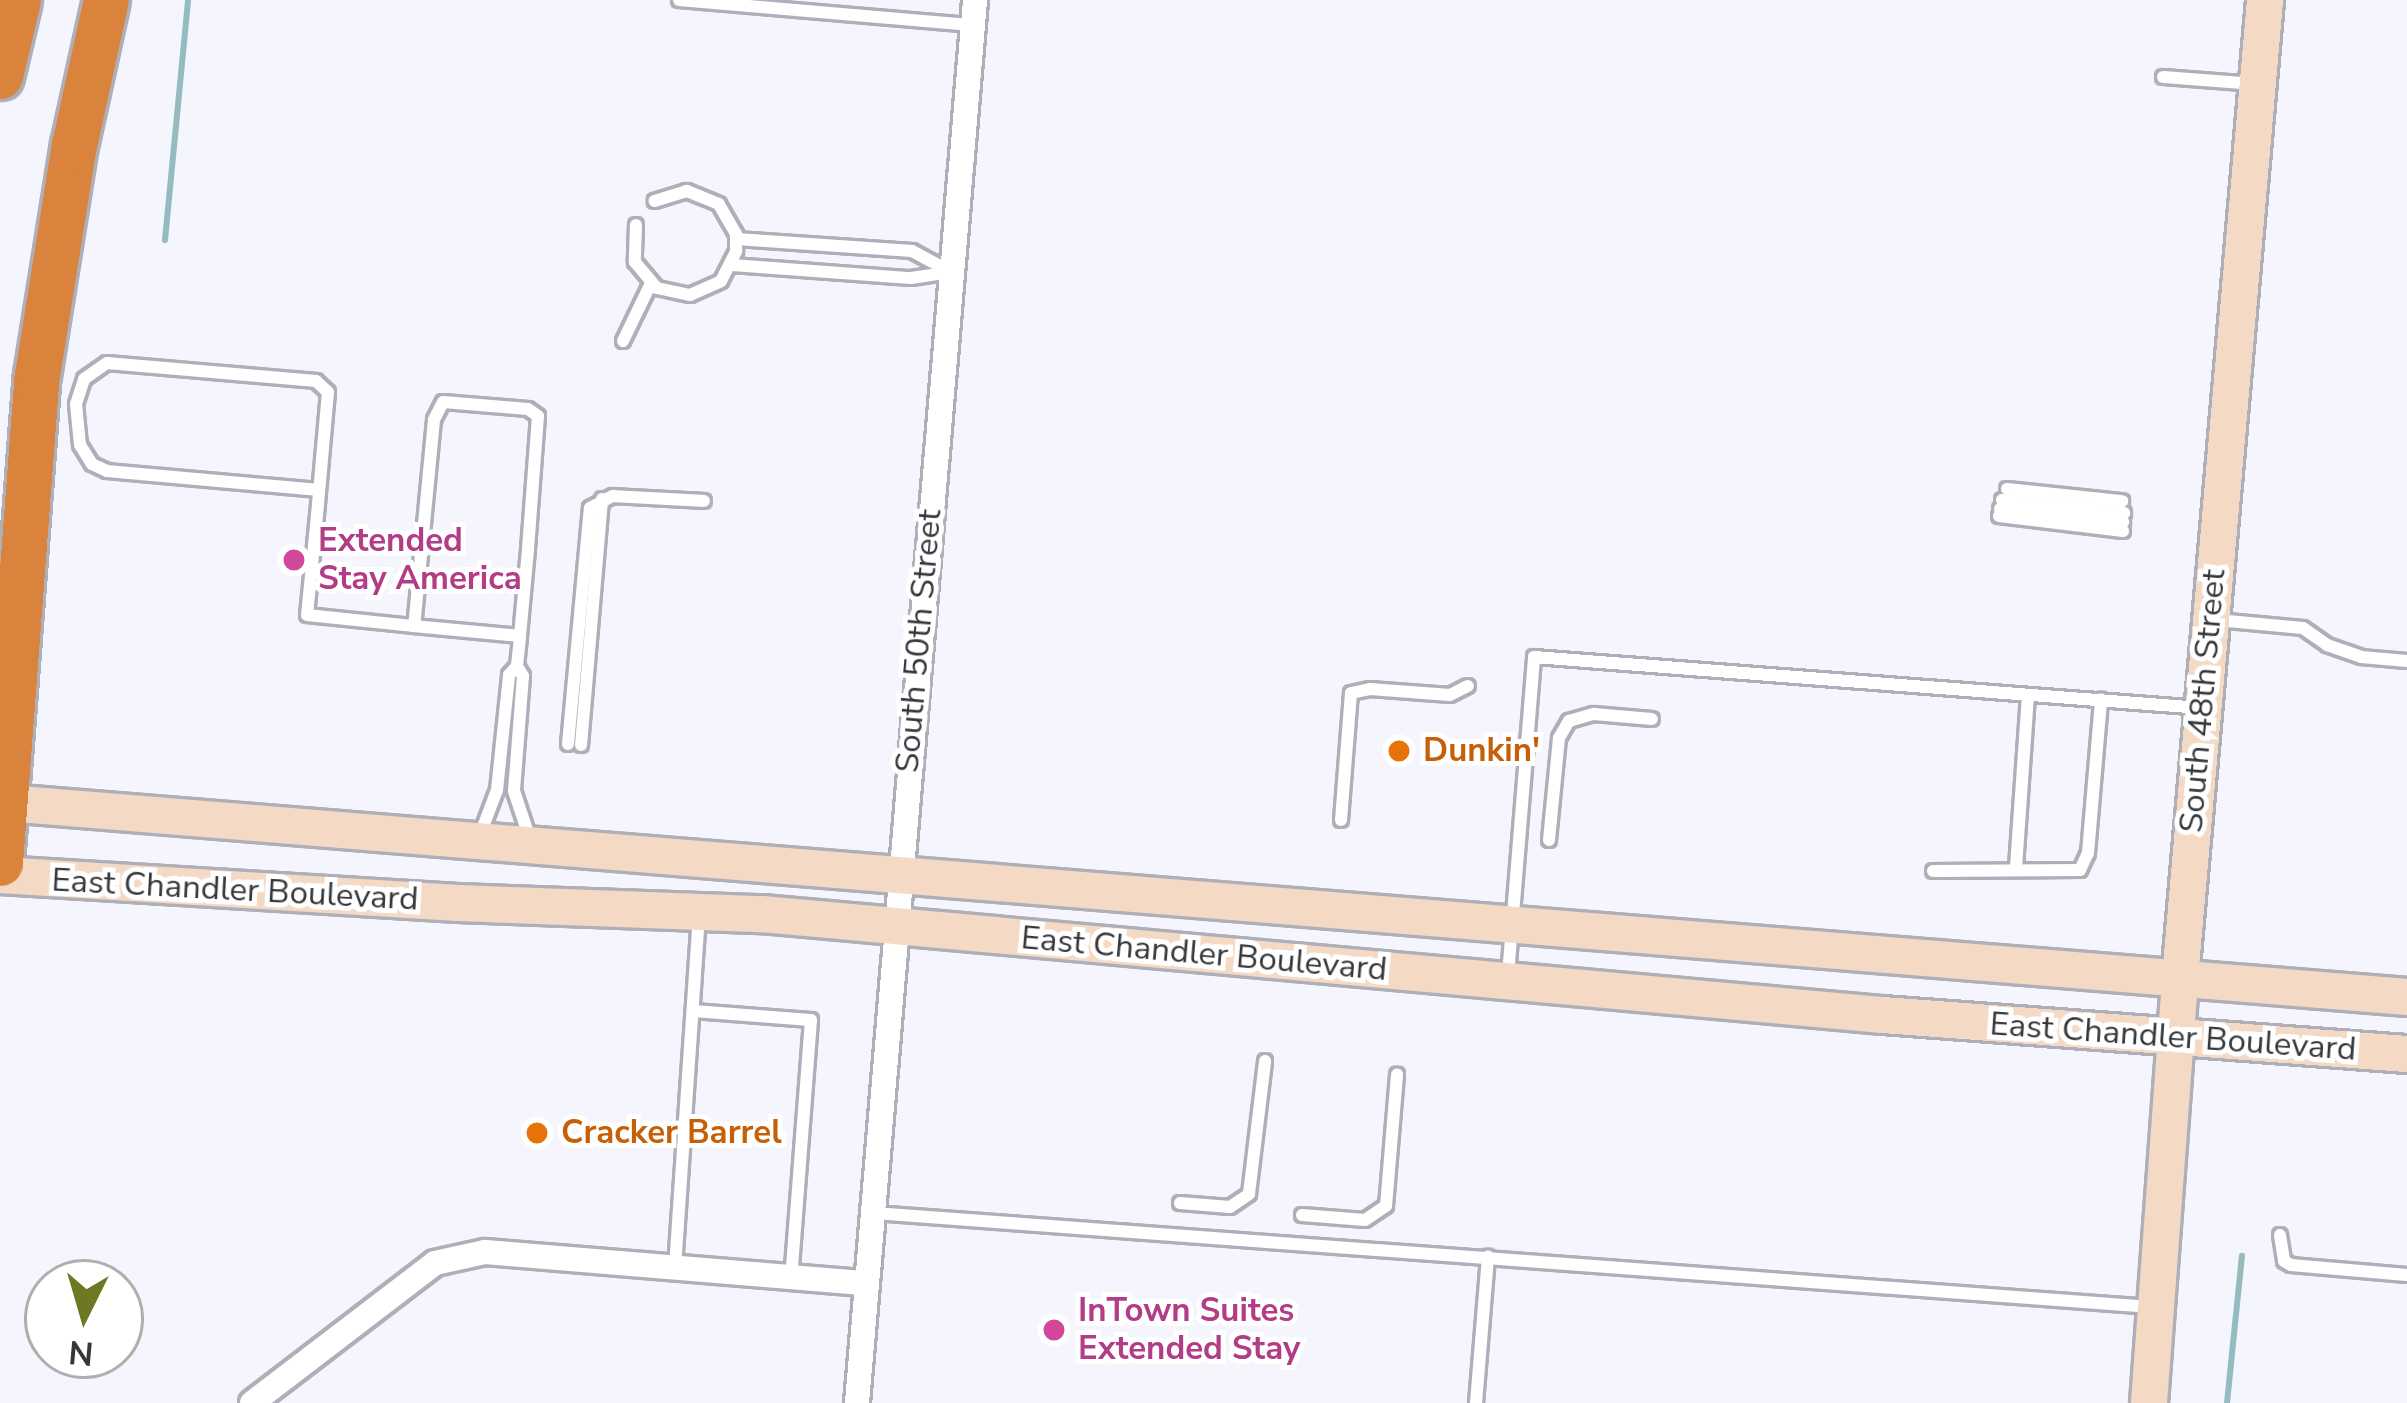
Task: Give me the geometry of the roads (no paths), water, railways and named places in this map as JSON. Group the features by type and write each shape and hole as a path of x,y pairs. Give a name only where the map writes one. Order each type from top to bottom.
{"highway":[{"path":"0,61 7,0"},
{"path":"0,76 18,0"},
{"path":"0,863 37,375 70,164 106,0"}],"main road":[{"name":"South 48th Street","path":"2149,1403 2180,978 2265,0"},
{"name":"East Chandler Boulevard","path":"7,803 2407,997"},
{"name":"East Chandler Boulevard","path":"0,875 895,926 1508,982 2407,1054"}],"street":[{"name":"South 50th Street","path":"857,1403 974,12"},
{"path":"252,1403 435,1263 485,1252 866,1282"}],"lane":[{"path":"679,0 974,12"},
{"path":"2163,77 2258,85"},
{"path":"636,225 635,262 651,283 673,295 690,296 721,281 732,265 736,239 730,218 704,195 670,193 654,201"},
{"path":"736,239 912,251 950,272"},
{"path":"846,274 848,245"},
{"path":"732,265 911,278 950,272"},
{"path":"623,341 651,283"},
{"path":"319,490 107,472 92,464 80,445 76,404 84,379 107,363 316,381 328,392 308,615 520,637"},
{"path":"414,626 434,420 443,402 515,408 538,416 517,666 509,676 497,790 479,839"},
{"path":"574,744 590,508 608,498 704,500"},
{"path":"2002,503 2123,517 2002,503"},
{"path":"2210,619 2303,628 2327,645 2361,657 2407,661"},
{"path":"1508,982 1534,657 2203,708"},
{"path":"517,666 523,676 514,790 531,843"},
{"path":"1341,820 1351,693 1370,689 1450,695 1468,686"},
{"path":"2016,867 2028,694"},
{"path":"1933,871 2080,870 2089,853 2101,700"},
{"path":"1549,840 1559,739 1568,722 1594,714 1652,719"},
{"path":"504,724 519,727"},
{"path":"676,1267 699,912"},
{"path":"692,1011 811,1020 791,1276"},
{"path":"1180,1203 1230,1207 1249,1194 1264,1061"},
{"path":"1302,1215 1364,1220 1386,1206 1397,1074"},
{"path":"873,1213 2156,1308"},
{"path":"2279,1235 2281,1252 2291,1265 2407,1275"},
{"path":"1476,1403 1488,1256"}],"waterway":[{"path":"165,240 188,0"},
{"path":"2227,1403 2242,1256"}],"place":[{"name":"Extended Stay America","path":"294,560"},
{"name":"Dunkin'","path":"1399,751"},
{"name":"Cracker Barrel","path":"537,1133"},
{"name":"InTown Suites Extended Stay","path":"1054,1330"}]}
